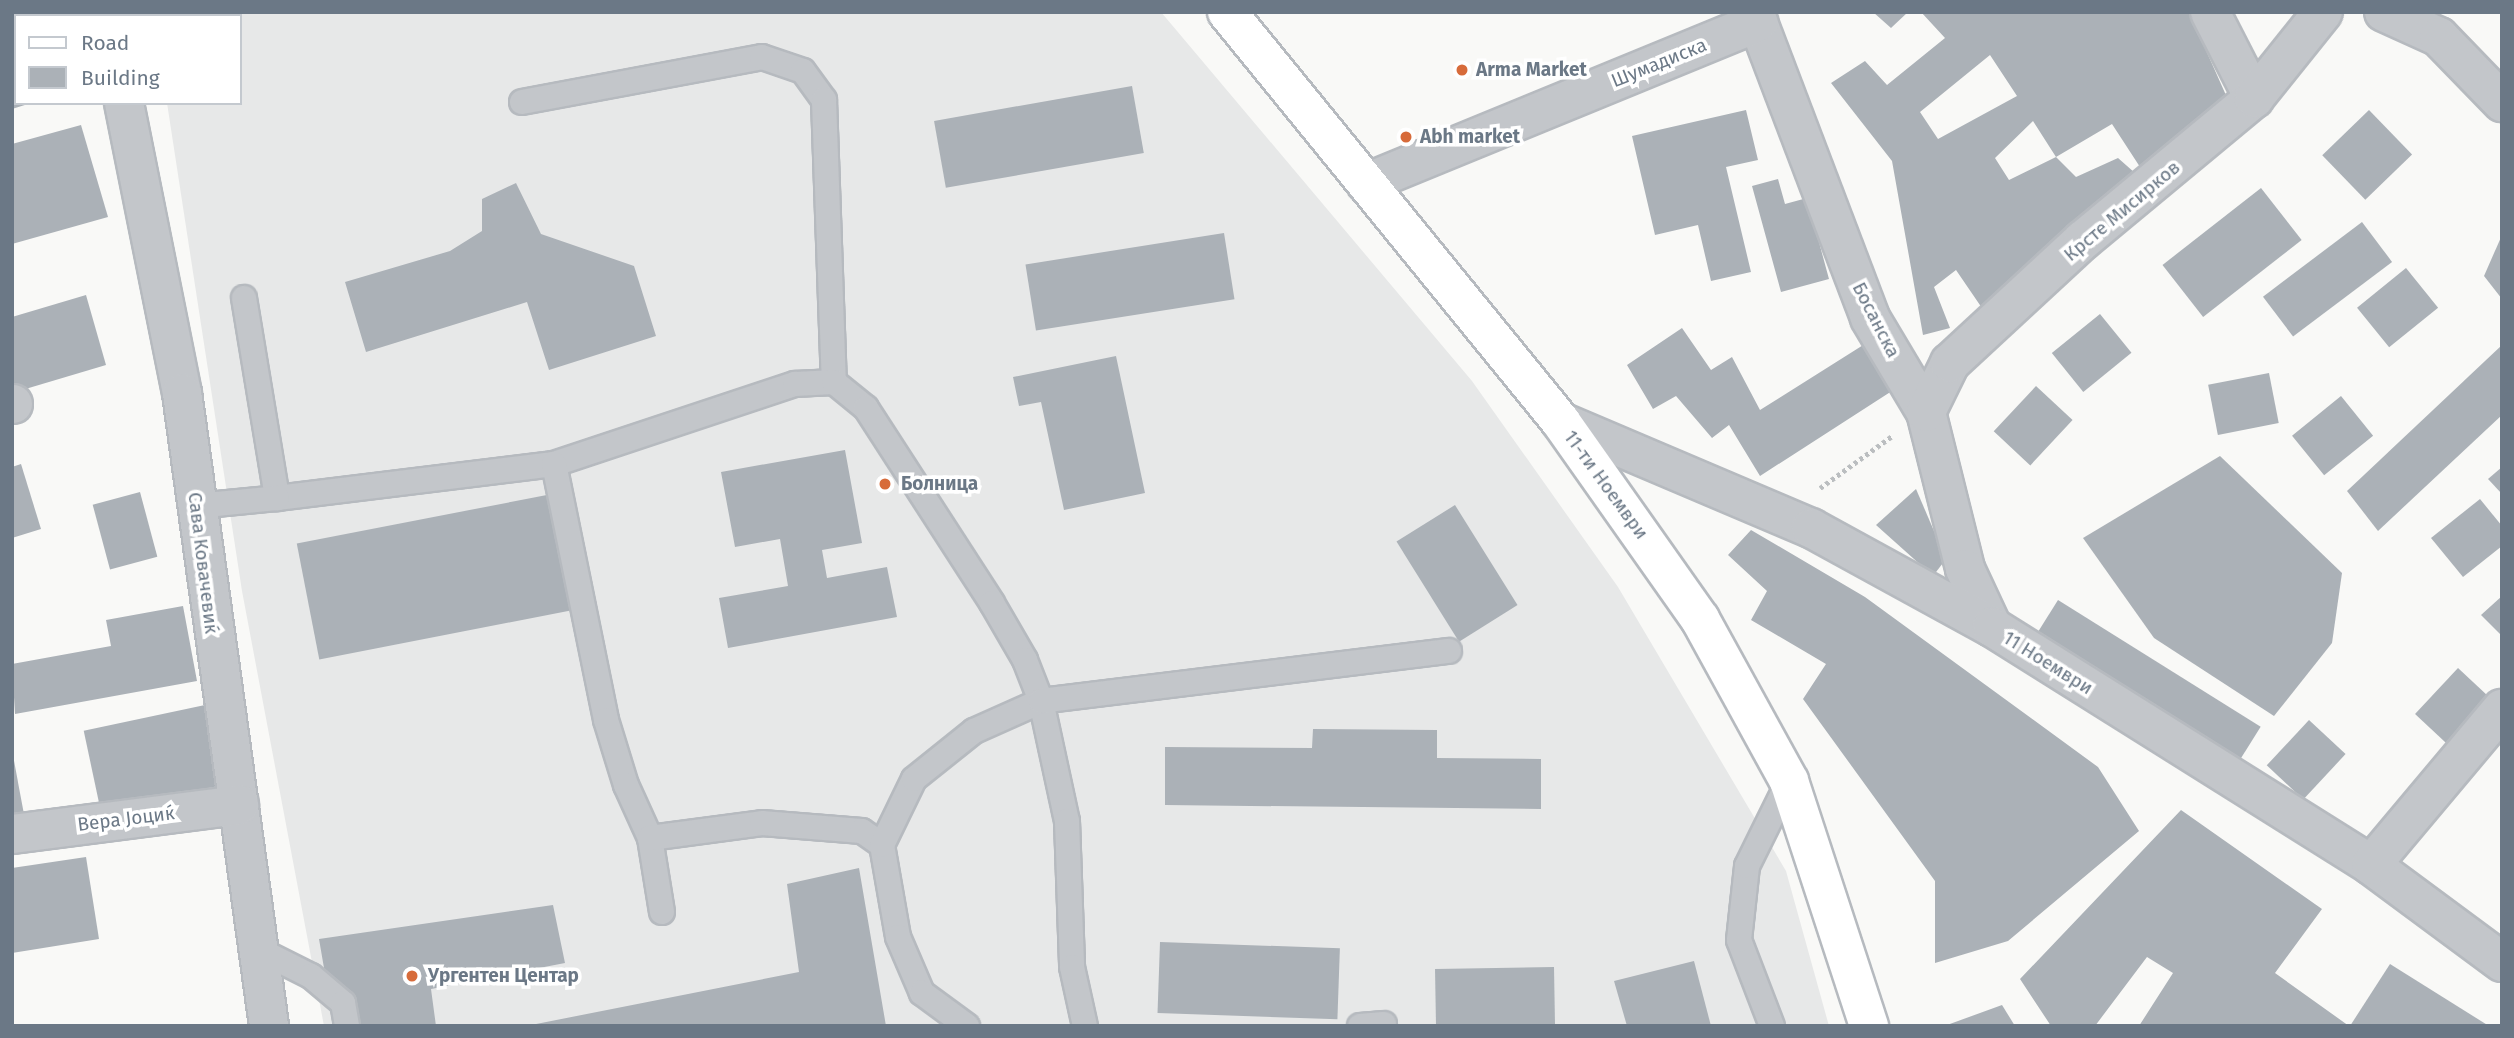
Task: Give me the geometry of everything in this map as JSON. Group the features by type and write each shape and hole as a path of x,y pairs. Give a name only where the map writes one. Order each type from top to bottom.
{"main road":[{"name":"11-ти Ноември","path":"1227,12 1561,422 1700,620 1789,781 1869,1026"}],"street":[{"path":"2210,12 2254,99"},
{"name":"Крсте Мисирков","path":"1926,412 1950,363 2083,240 2254,99 2323,12"},
{"path":"2384,12 2451,25 2502,102"},
{"name":"Шумадиска","path":"1366,183 1756,17"},
{"name":"Босанска","path":"1756,17 1870,318 1926,412 1965,569 1992,627"},
{"name":"Сава Ковачевиќ","path":"124,105 182,393 269,1026"},
{"name":"11 Ноември","path":"1561,422 1782,515 1992,627 2371,865 2502,962"},
{"path":"2371,865 2502,709"},
{"name":"Вера Јоциќ","path":"12,834 239,805"}],"lane":[{"path":"522,102 762,57 803,71 824,100 834,382 873,419 1026,660 1041,701 1066,821 1072,967 1085,1026"},
{"path":"244,298 277,498"},
{"path":"196,506 554,464 795,384 834,382"},
{"path":"554,464 606,720 650,838 662,912"},
{"path":"967,1026 922,993 898,937 882,845 894,810 923,771 974,731 1041,701 1450,651"},
{"path":"1772,1026 1739,940 1747,866 1789,781"},
{"path":"650,838 762,823 841,827 862,831 882,845"},
{"path":"259,950 311,976 343,1003 347,1026"}],"path":[{"path":"1782,515 1926,412"}],"shaded area":[{"name":"Болница","path":"1161,12 1472,381 1618,587 1786,871 1829,1026 324,1026 242,591 167,105 242,105 242,14 235,14"}],"building":[{"path":"1873,12 1908,12 1891,28"},
{"path":"1921,12 2189,12 2233,111 2140,167 2112,124 2056,157 2076,177 2118,158 2135,173 1984,311 1956,270 1934,287 1950,328 1923,335 1892,161 1831,83 1865,61 1887,85 1945,38","holes":["1990,55 2017,96 1938,139 1920,112","2033,121 2056,157 2009,180 1995,158"]},
{"path":"14,82 14,105 25,105 12,109"},
{"path":"1132,86 1144,153 946,188 934,121"},
{"path":"1746,110 1758,160 1726,167 1751,272 1711,281 1698,225 1655,235 1632,136"},
{"path":"2369,110 2412,155 2365,200 2322,155"},
{"path":"81,125 108,217 12,244 12,144"},
{"path":"1778,179 1785,204 1807,198 1829,279 1781,292 1752,186"},
{"path":"516,183 541,234 634,266 656,336 549,370 527,302 366,352 345,282 450,251 482,231 482,199"},
{"path":"2261,188 2302,240 2203,317 2162,265"},
{"path":"2362,222 2392,262 2293,337 2263,297"},
{"path":"1224,233 1234,299 1036,331 1025,264"},
{"path":"2502,235 2502,299 2484,276"},
{"path":"2406,268 2438,308 2389,347 2357,308"},
{"path":"86,295 106,365 12,393 12,317"},
{"path":"2100,314 2131,353 2083,392 2052,353"},
{"path":"1682,328 1711,370 1732,357 1760,410 1868,342 1895,389 1760,476 1729,425 1712,438 1676,396 1653,409 1627,365"},
{"path":"2502,345 2502,415 2378,531 2347,491"},
{"path":"1116,356 1145,493 1064,510 1041,402 1019,406 1013,377"},
{"path":"2269,373 2279,423 2218,435 2208,385"},
{"path":"2036,386 2073,420 2030,465 1994,431"},
{"path":"2341,396 2373,436 2324,475 2292,436"},
{"path":"845,450 862,543 822,550 827,578 887,567 897,617 728,648 719,598 788,586 780,539 735,547 721,472"},
{"path":"2220,456 2342,573 2332,643 2274,716 2154,638 2083,538"},
{"path":"21,464 41,529 12,538 12,467"},
{"path":"2502,467 2502,494 2488,479"},
{"path":"1916,489 1946,559 1933,576 1876,525"},
{"path":"140,492 157,557 110,569 93,505"},
{"path":"552,494 575,610 319,659 297,544"},
{"path":"2480,499 2502,526 2502,546 2463,577 2431,538"},
{"path":"1455,505 1518,605 1459,642 1396,542"},
{"path":"1751,530 1865,597 2098,767 2139,831 2008,941 1935,963 1935,881 1803,699 1826,664 1751,620 1767,591 1728,555"},
{"path":"2502,596 2502,636 2481,615"},
{"path":"2058,600 2261,727 2238,762 2036,636"},
{"path":"183,606 197,681 15,714 12,664 111,646 106,620"},
{"path":"2458,668 2496,703 2453,750 2415,714"},
{"path":"205,705 222,785 101,811 84,731"},
{"path":"2309,720 2346,754 2303,799 2267,765"},
{"path":"1313,729 1437,730 1437,758 1541,759 1541,809 1165,805 1165,747 1312,748"},
{"path":"12,750 26,825 12,827"},
{"path":"2181,810 2322,909 2275,973 2349,1026 2139,1026 2173,973 2147,957 2095,1026 2051,1026 2020,979"},
{"path":"86,857 99,939 12,953 12,868"},
{"path":"859,868 886,1026 526,1026 799,972 787,884"},
{"name":"Ургентен Центар","path":"553,905 565,963 431,989 436,1026 334,1026 319,939"},
{"path":"1160,942 1340,948 1337,1019 1158,1013"},
{"path":"1694,961 1711,1026 1627,1026 1614,981"},
{"path":"2390,964 2489,1026 2350,1026"},
{"path":"1554,967 1555,1026 1436,1026 1435,969"},
{"path":"2002,1005 2015,1026 1947,1026 1947,1025"}],"place":[{"name":"Arma Market","path":"1462,70"},
{"name":"Abh market","path":"1406,137"},
{"name":"Болница","path":"885,484"},
{"name":"Ургентен Центар","path":"412,976"}]}
